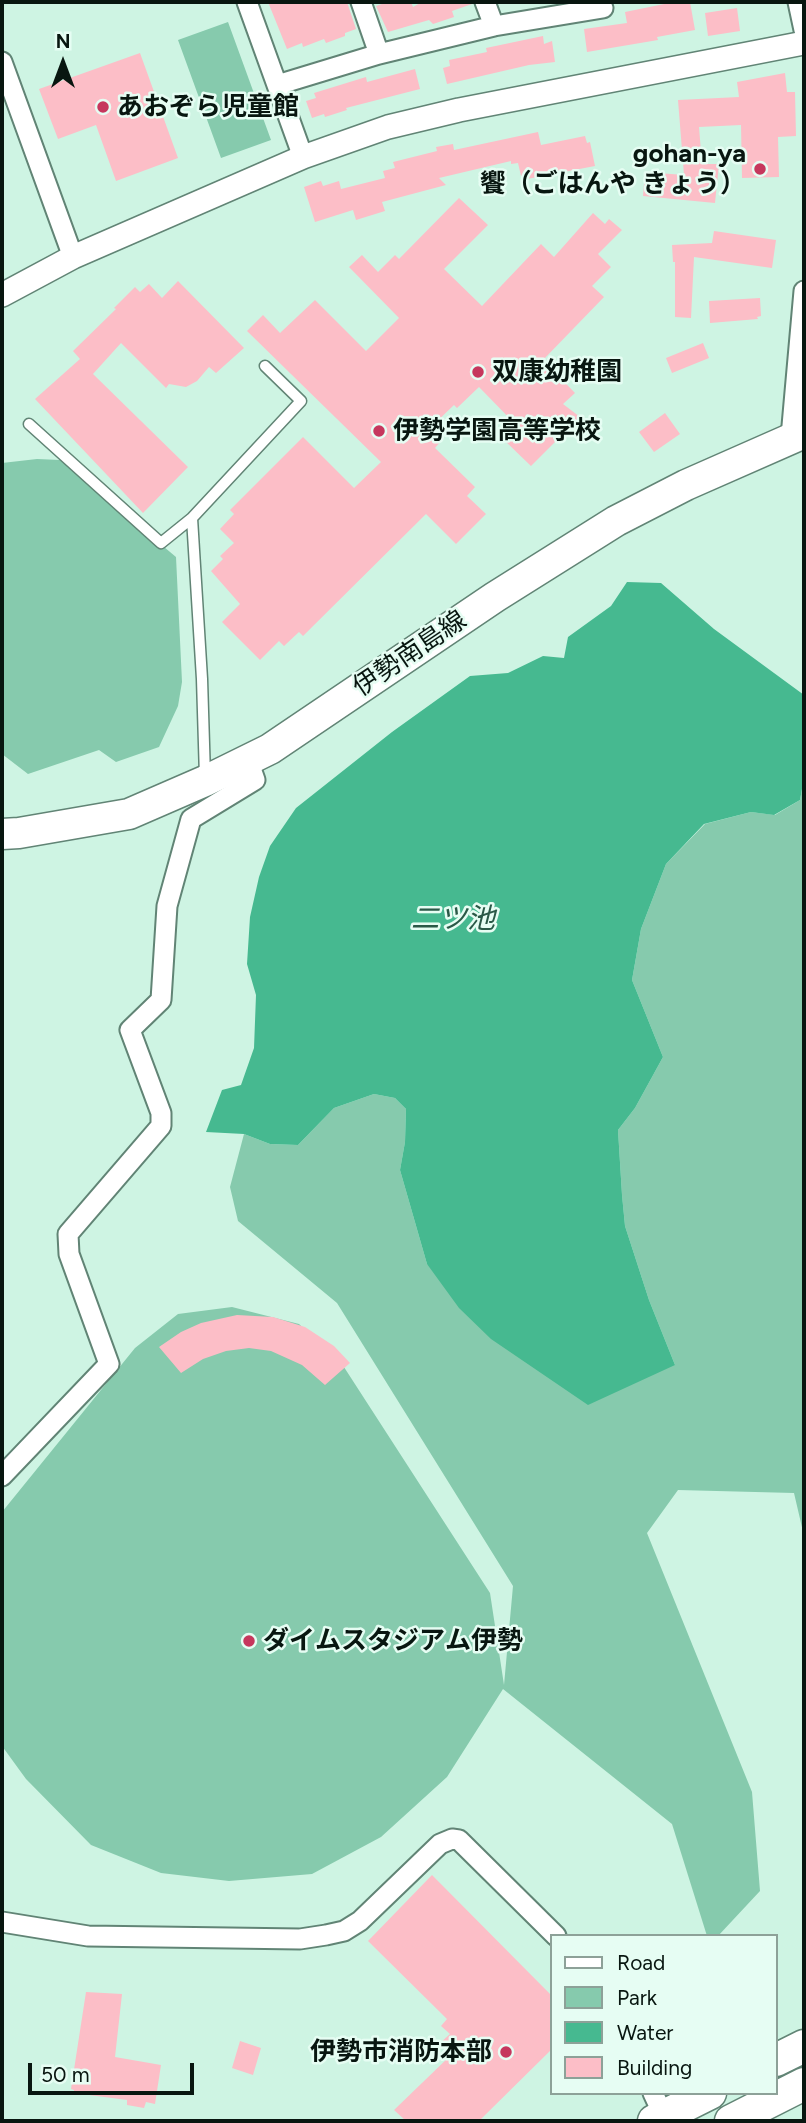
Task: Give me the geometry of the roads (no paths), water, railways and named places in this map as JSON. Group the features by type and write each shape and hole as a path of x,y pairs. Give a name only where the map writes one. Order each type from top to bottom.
{"highway":[{"path":"778,2059 804,2046"},
{"path":"731,2121 804,2084"},
{"path":"659,2113 705,2095"}],"main road":[{"name":"伊勢南島線","path":"2,834 129,814 270,749 495,597 616,521 686,485 798,435"}],"street":[{"path":"247,2 303,158"},
{"path":"360,2 379,54"},
{"path":"485,2 494,26"},
{"path":"277,85 379,54 494,26 603,8"},
{"path":"2,295 73,257 303,158 388,127 803,23"},
{"path":"2,62 73,257"},
{"path":"798,435 804,291"},
{"path":"2,1476 109,1364 69,1254 68,1234 160,1126 160,1113 130,1030 160,1000 167,906 191,819 255,780 248,760"},
{"path":"2,1922 88,1936 300,1939 326,1935 345,1931 360,1921 440,1844 459,1839 554,1934"}],"lane":[{"path":"29,424 161,543 192,518 301,401 265,366"},
{"path":"192,518 205,781"}],"water":[{"name":"二ツ池","path":"627,582 661,583 714,629 804,695 804,778 800,800 774,815 751,812 704,824 666,864 641,929 632,980 663,1057 635,1108 618,1130 622,1195 625,1226 649,1300 675,1365 588,1405 491,1339 459,1308 427,1264 400,1170 405,1142 406,1109 395,1098 374,1094 334,1108 298,1145 270,1144 244,1134 206,1132 222,1090 241,1085 254,1048 256,995 247,964 250,917 259,877 270,846 296,808 392,732 470,676 508,673 543,656 564,658 568,637 611,606"}],"place":[{"name":"あおぞら児童館","path":"103,107"},
{"name":"gohan-ya 饗（ごはんや きょう）","path":"760,169"},
{"name":"双康幼稚園","path":"478,372"},
{"name":"伊勢学園高等学校","path":"379,431"},
{"name":"ダイムスタジアム伊勢","path":"249,1641"},
{"name":"伊勢市消防本部","path":"506,2052"}]}
